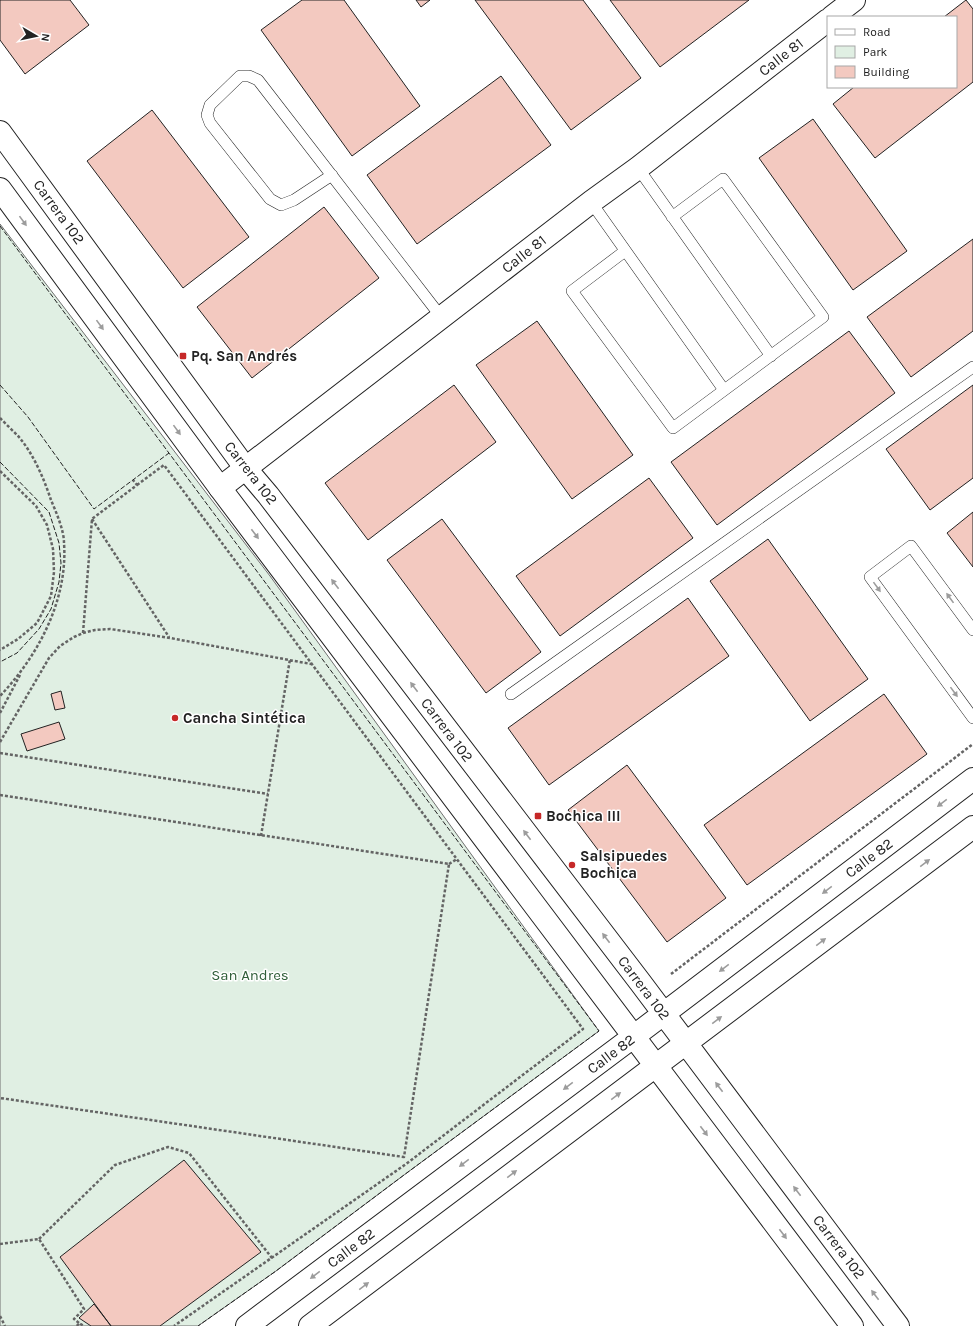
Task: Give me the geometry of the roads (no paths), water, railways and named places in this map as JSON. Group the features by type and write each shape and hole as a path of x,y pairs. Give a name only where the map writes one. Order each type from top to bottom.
{"street":[{"path":"833,16 854,0"},
{"name":"Calle 81","path":"220,488 591,202 638,168 827,21"},
{"name":"Carrera 102","path":"0,132 246,469 268,495 664,1014 898,1326"},
{"path":"0,189 220,488 852,1326"},
{"name":"Calle 82","path":"246,1326 664,1014 973,779"},
{"path":"310,1326 973,827"}],"lane":[{"path":"332,175 294,200 281,205 270,199 210,123 207,115 210,105 240,76 249,76 258,80 332,175 442,318"},
{"path":"638,168 770,356"},
{"path":"625,251 572,290 673,428 824,317 723,179 672,217"},
{"path":"591,202 724,390"},
{"path":"510,694 973,367"},
{"path":"973,630 911,546 870,577 973,718"}],"place":[{"name":"Pq. San Andrés","path":"183,356"},
{"name":"Cancha Sintética","path":"175,718"},
{"name":"Bochica III","path":"538,816"},
{"name":"Salsipuedes Bochica","path":"572,865"}],"park label":[{"name":"San Andres","path":"250,975"}]}
